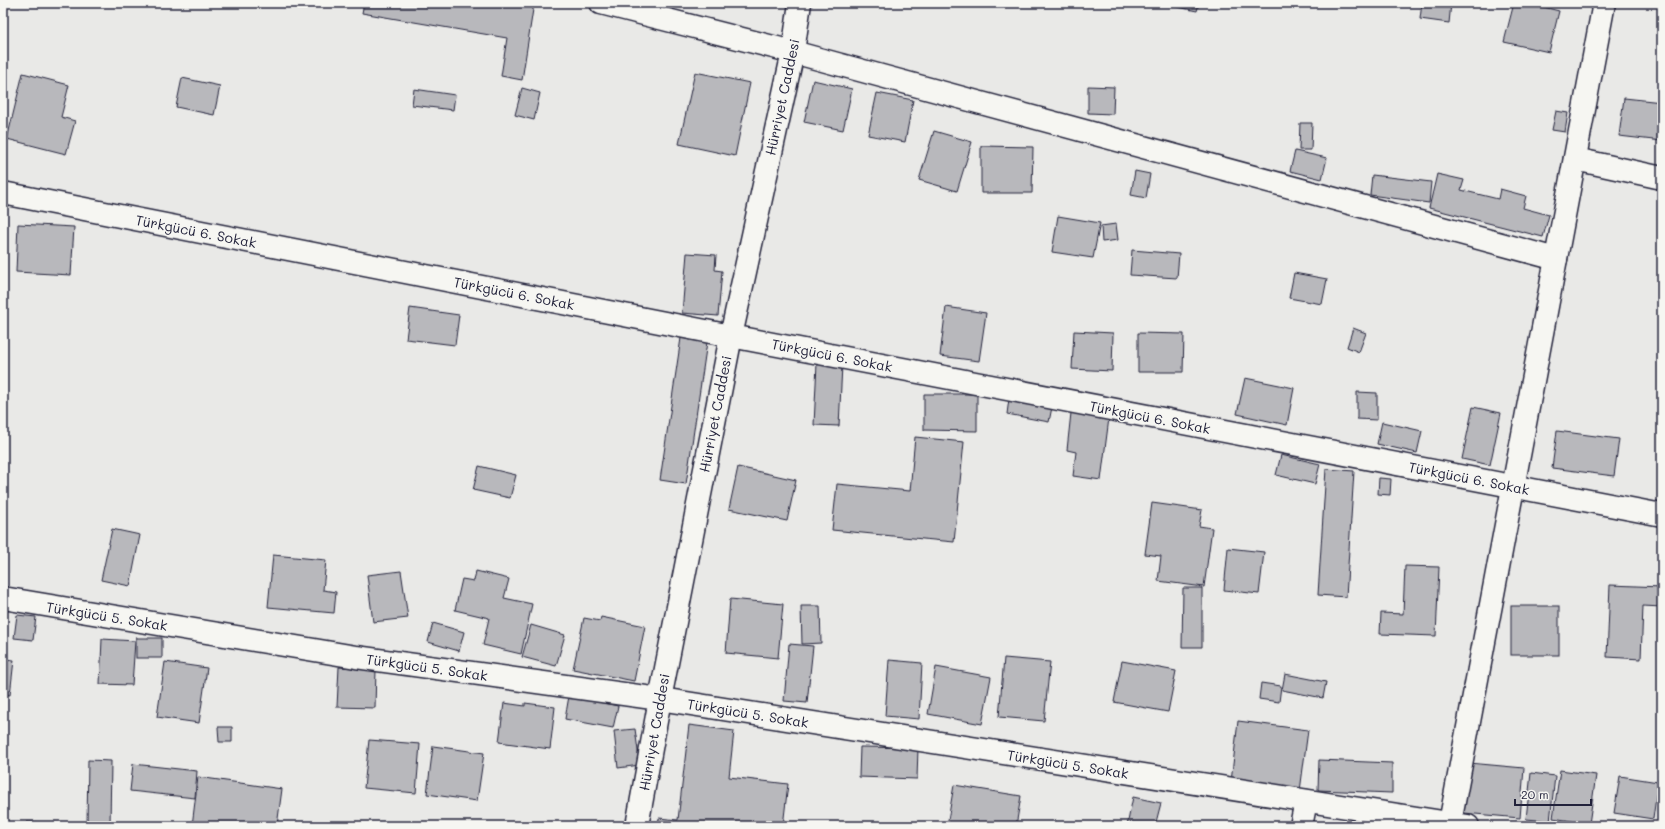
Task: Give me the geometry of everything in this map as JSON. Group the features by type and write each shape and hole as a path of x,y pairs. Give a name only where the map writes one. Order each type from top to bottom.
{"street":[{"path":"601,3 793,52 1556,259"},
{"name":"Hürriyet Caddesi","path":"637,826 660,699 731,336 793,52 800,3"},
{"path":"1459,825 1513,487 1604,3"},
{"path":"1574,159 1662,178"},
{"name":"Türkgücü 6. Sokak","path":"3,193 731,336 1662,515"},
{"name":"Türkgücü 5. Sokak","path":"3,598 356,657 660,699 1459,825"},
{"path":"1301,826 1306,801"}],"building":[{"path":"364,3 534,3 522,80 501,76 507,38 362,13"},
{"path":"1158,3 1199,3 1197,11"},
{"path":"1422,3 1451,3 1449,23 1420,19"},
{"path":"1514,3 1528,3 1559,11 1549,52 1504,42"},
{"path":"695,72 750,83 735,156 679,144"},
{"path":"23,73 69,85 61,117 75,121 66,154 7,139"},
{"path":"182,78 220,86 214,115 176,107"},
{"path":"813,80 852,89 843,130 804,122"},
{"path":"1088,86 1114,87 1113,114 1088,113"},
{"path":"522,88 540,93 534,120 515,115"},
{"path":"414,89 455,95 453,110 412,105"},
{"path":"877,93 913,100 905,142 868,135"},
{"path":"1624,98 1662,102 1662,141 1619,136"},
{"path":"1556,111 1568,113 1565,132 1552,130"},
{"path":"1300,123 1312,123 1311,150 1299,150"},
{"path":"934,131 972,142 957,191 919,180"},
{"path":"981,146 1033,147 1032,193 981,193"},
{"path":"1295,151 1327,158 1322,179 1290,171"},
{"path":"1135,171 1150,174 1146,198 1131,195"},
{"path":"1437,174 1464,180 1461,190 1498,199 1500,189 1526,196 1523,208 1549,215 1543,237 1429,208"},
{"path":"1372,175 1431,182 1429,203 1370,195"},
{"path":"1058,216 1100,223 1093,258 1052,252"},
{"path":"18,224 74,227 71,275 16,272"},
{"path":"1116,224 1118,240 1102,242 1101,226"},
{"path":"1132,250 1179,254 1177,278 1130,275"},
{"path":"687,253 716,255 715,270 722,271 718,316 682,313"},
{"path":"1294,273 1327,279 1322,304 1289,298"},
{"path":"946,307 986,313 979,361 940,356"},
{"path":"410,308 459,315 455,345 406,339"},
{"path":"1353,328 1366,333 1359,352 1347,347"},
{"path":"1074,331 1113,333 1112,371 1072,369"},
{"path":"1138,333 1184,334 1183,372 1138,372"},
{"path":"681,338 707,342 686,484 660,480"},
{"path":"817,363 842,365 839,426 814,425"},
{"path":"1245,378 1294,388 1287,425 1237,414"},
{"path":"1357,392 1377,393 1377,420 1357,419"},
{"path":"924,394 977,394 977,431 924,430"},
{"path":"1009,399 1052,407 1049,422 1007,414"},
{"path":"1473,407 1501,413 1490,465 1462,459"},
{"path":"1071,413 1109,418 1101,480 1073,476 1076,452 1067,450"},
{"path":"1382,422 1422,431 1417,453 1377,444"},
{"path":"1557,431 1619,439 1614,476 1552,468"},
{"path":"915,437 964,442 954,542 832,530 837,484 910,491"},
{"path":"1281,455 1320,464 1315,484 1276,475"},
{"path":"479,466 516,475 510,498 473,490"},
{"path":"738,467 796,480 787,521 729,509"},
{"path":"1326,469 1354,471 1346,597 1318,595"},
{"path":"1379,478 1391,479 1390,495 1378,494"},
{"path":"1152,503 1202,510 1199,526 1212,528 1204,587 1158,581 1161,556 1145,554"},
{"path":"112,529 140,535 130,586 101,580"},
{"path":"1228,548 1264,552 1259,594 1224,590"},
{"path":"273,555 326,560 323,590 336,592 334,613 268,607"},
{"path":"1405,566 1439,567 1436,636 1380,634 1381,613 1403,614"},
{"path":"401,571 408,618 373,622 367,575"},
{"path":"476,571 509,579 504,598 532,604 521,654 483,645 489,618 455,610 462,579 474,581"},
{"path":"1610,585 1662,587 1662,607 1643,606 1641,659 1607,657"},
{"path":"1183,588 1202,588 1202,647 1182,647"},
{"path":"730,599 783,604 778,658 726,653"},
{"path":"801,606 820,606 821,643 802,644"},
{"path":"1511,606 1559,606 1559,655 1511,655"},
{"path":"17,615 36,617 33,640 14,638"},
{"path":"601,617 645,626 634,681 573,669 584,618 600,621"},
{"path":"433,623 464,632 459,651 428,642"},
{"path":"531,625 565,635 556,666 522,657"},
{"path":"136,638 162,638 162,658 136,658"},
{"path":"102,639 135,641 132,685 100,684"},
{"path":"789,644 813,646 807,703 784,701"},
{"path":"1004,658 1050,662 1044,721 999,717"},
{"path":"3,659 14,660 10,695 3,694"},
{"path":"889,660 922,663 919,719 885,716"},
{"path":"1122,661 1176,671 1168,712 1114,702"},
{"path":"165,662 207,668 199,723 157,717"},
{"path":"339,667 376,669 375,708 337,707"},
{"path":"936,667 991,677 982,724 928,714"},
{"path":"1285,674 1326,682 1323,698 1282,690"},
{"path":"1261,683 1281,686 1279,702 1259,699"},
{"path":"569,696 618,706 613,728 565,719"},
{"path":"504,703 525,706 525,703 555,707 550,749 499,742"},
{"path":"1238,721 1308,730 1300,791 1231,782"},
{"path":"689,725 734,731 729,777 788,784 783,826 658,826 659,818 678,820"},
{"path":"218,727 232,727 232,742 219,742"},
{"path":"635,729 640,765 618,768 614,731"},
{"path":"369,740 420,744 416,793 364,788"},
{"path":"433,746 484,753 477,801 427,794"},
{"path":"860,747 918,748 917,779 859,777"},
{"path":"88,760 111,761 110,825 87,824"},
{"path":"1319,760 1392,763 1392,793 1318,790"},
{"path":"1469,763 1524,768 1520,818 1464,813"},
{"path":"133,764 197,771 195,798 130,791"},
{"path":"1560,770 1596,775 1589,824 1553,818"},
{"path":"1531,773 1555,776 1550,821 1526,819"},
{"path":"1620,776 1658,782 1653,819 1614,813"},
{"path":"198,777 282,789 277,826 192,826"},
{"path":"954,785 1021,796 1016,826 947,826"},
{"path":"1133,797 1161,803 1155,826 1127,826"},
{"path":"27,822 79,824 79,826 27,826"}]}
